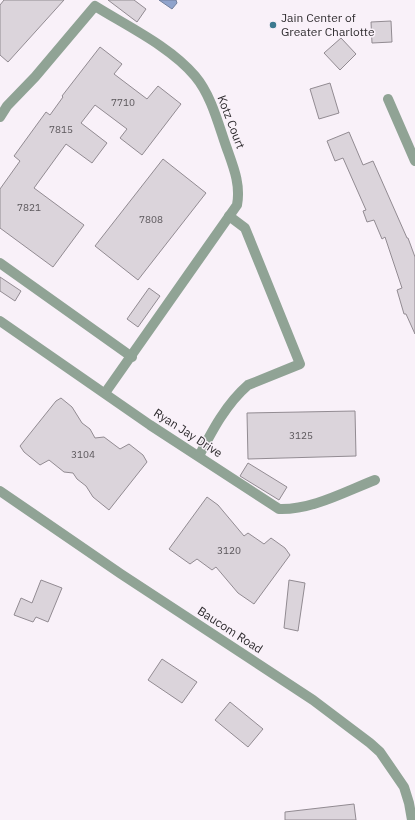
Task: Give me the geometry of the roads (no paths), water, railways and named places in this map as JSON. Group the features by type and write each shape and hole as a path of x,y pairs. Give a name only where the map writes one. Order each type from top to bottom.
{"street":[{"name":"Kotz Court","path":"4,103 35,77 95,6 153,42 180,62 195,76 204,90 215,115 240,192 237,205 132,357 105,393"},
{"path":"388,99 415,161"},
{"path":"0,117 4,103"},
{"path":"199,456 216,425 241,391 248,385 300,364 245,228 229,216"},
{"path":"0,263 132,357"},
{"name":"Ryan Jay Drive","path":"0,321 279,509 294,510 314,504 375,480"},
{"name":"Baucom Road","path":"0,491 121,574 313,700 370,743 380,752 404,787 412,820"}],"water":[{"path":"159,0 176,0 177,3 172,9"}],"place":[{"name":"Jain Center of Greater Charlotte","path":"273,25"}]}
